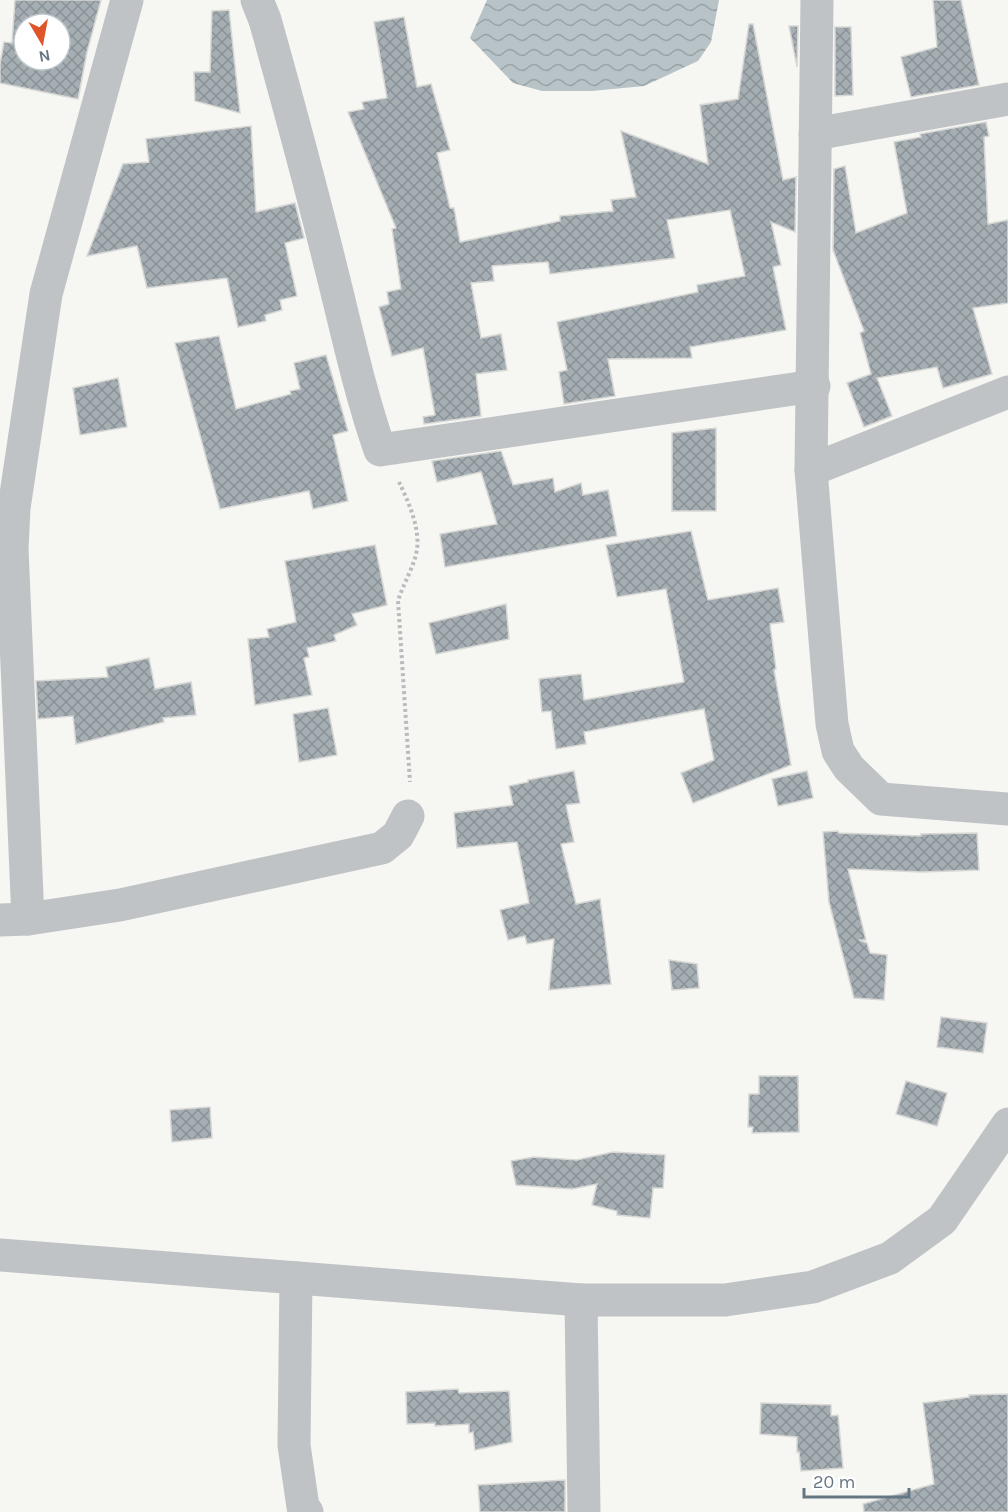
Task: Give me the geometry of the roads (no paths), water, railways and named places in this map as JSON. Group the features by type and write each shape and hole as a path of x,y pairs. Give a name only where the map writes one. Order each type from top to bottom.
{"street":[{"path":"127,0 46,294 14,508 12,549 14,920 120,905 382,848 398,835 408,816"},
{"path":"257,0 265,20 303,157 361,389 380,450 814,386"},
{"path":"817,0 814,386 811,470 832,724 838,751 849,768 881,799 1008,810"},
{"path":"815,134 1008,99"},
{"path":"811,470 1008,392"},
{"path":"0,1255 581,1300 725,1300 813,1287 890,1258 942,1220 1008,1124"},
{"path":"296,1278 294,1445 303,1507 307,1512"},
{"path":"581,1300 584,1512"}],"water":[{"path":"487,0 719,0 711,42 698,61 644,86 592,91 542,91 513,83 470,38"}]}
